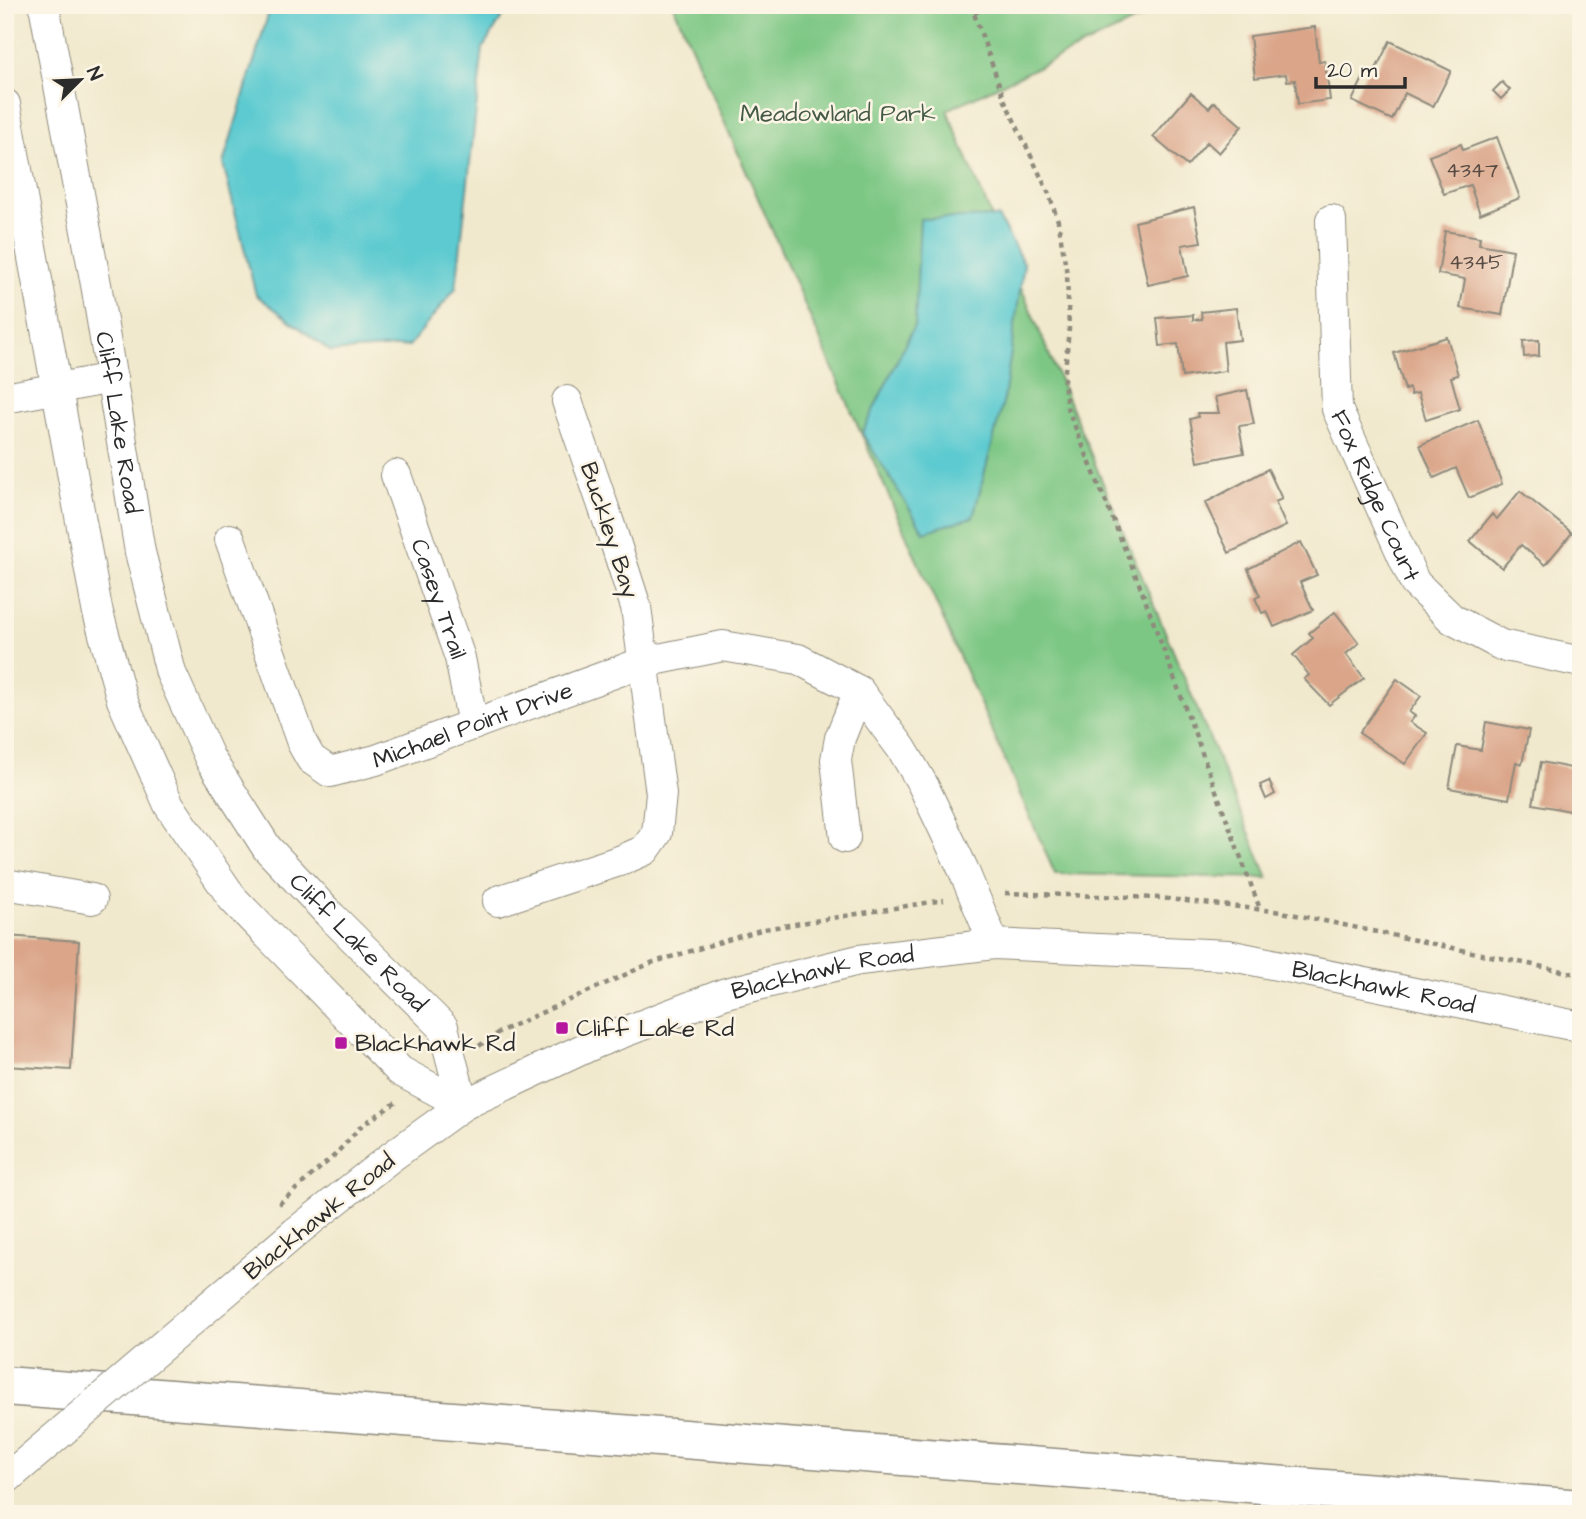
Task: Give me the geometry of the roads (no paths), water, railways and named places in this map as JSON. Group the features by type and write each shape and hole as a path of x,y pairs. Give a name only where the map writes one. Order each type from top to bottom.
{"highway":[{"path":"5,1387 1581,1509"}],"street":[{"name":"Cliff Lake Road","path":"44,5 97,290 139,552 171,673 210,760 267,848 443,1027 463,1105"},
{"path":"5,104 96,609 122,700 169,805 233,899 400,1071 463,1105"},
{"name":"Fox Ridge Court","path":"1331,220 1337,410 1415,583 1452,619 1501,645 1581,662"},
{"path":"5,398 112,378"},
{"name":"Buckley Bay","path":"498,901 622,860 645,850 657,833 662,794 636,607 567,401"},
{"name":"Casey Trail","path":"396,475 460,658 473,725"},
{"name":"Michael Point Drive","path":"230,539 302,743 312,758 330,772 376,760 644,662 723,646 797,659 859,691 902,749 922,783 963,869 994,944"},
{"path":"845,838 836,760 840,738 859,691"},
{"path":"5,884 92,899"},
{"name":"Blackhawk Road","path":"5,1480 296,1232 391,1157 463,1105 598,1042 726,993 859,960 994,944 1228,955 1581,1027"}],"water":[{"path":"271,5 510,5 483,48 456,288 409,346 331,352 256,295 223,164"},
{"path":"998,217 1024,264 1004,399 973,517 924,532 862,433 915,324 920,219"}],"place":[{"name":"Cliff Lake Rd","path":"562,1028"},
{"name":"Blackhawk Rd","path":"341,1043"}],"park label":[{"name":"Meadowland Park","path":"838,113"}]}
